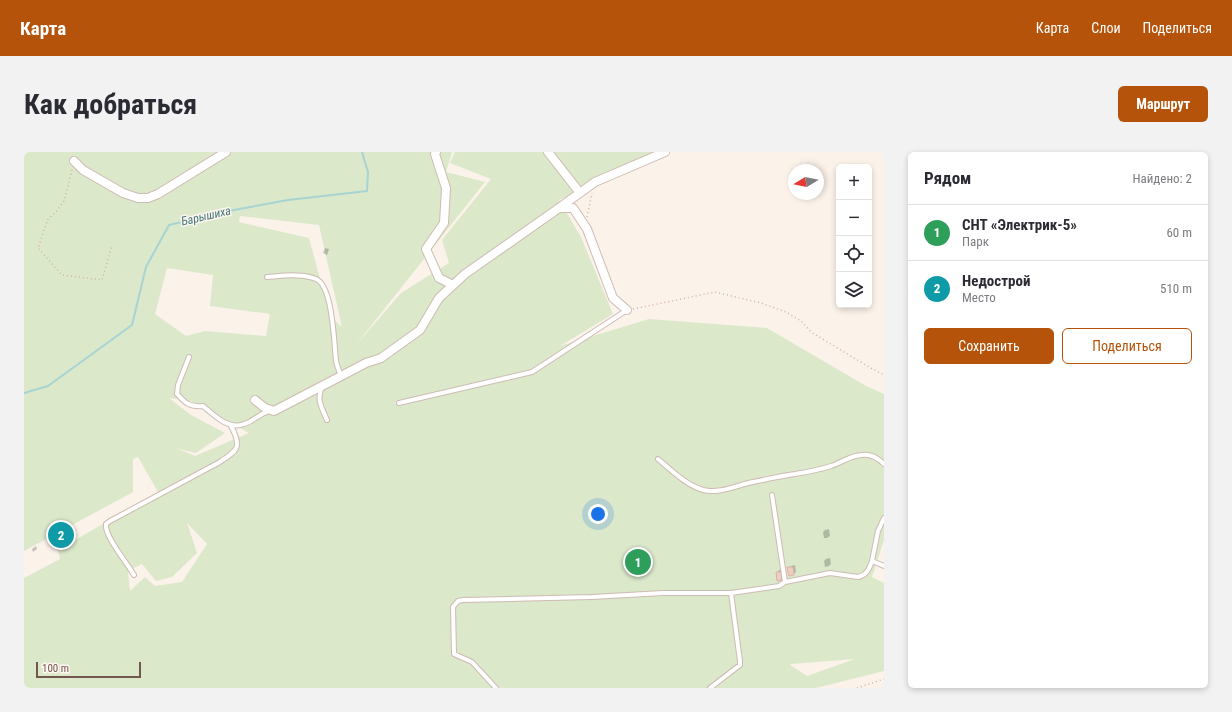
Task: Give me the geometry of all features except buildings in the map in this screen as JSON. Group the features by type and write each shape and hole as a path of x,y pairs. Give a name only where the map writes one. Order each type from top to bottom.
{"street":[{"path":"74,161 83,170 122,194 138,198 148,198 158,194 226,152"},
{"path":"548,152 578,195"},
{"path":"255,400 266,408 274,410 366,363 381,358 420,330 439,298 464,274 595,182 665,152"},
{"path":"435,153 446,188 444,223 426,249 439,278 453,285"},
{"path":"573,208 578,195"},
{"path":"559,208 573,208"},
{"path":"573,208 587,229 613,298 627,310"}],"lane":[{"path":"267,277 304,276 318,279 326,289 330,307 336,363 341,376"},
{"path":"399,403 532,372 627,310"},
{"path":"134,575 106,531 106,524 218,463 233,454 238,446 236,434 231,426 217,418 204,406 194,407 185,403 177,394 178,385 189,357"},
{"path":"322,386 319,392 319,400 327,420"},
{"path":"231,426 244,424 265,412 274,410"},
{"path":"658,459 694,486 703,490 712,491 820,470 853,456 862,454 875,457 884,464"},
{"path":"772,495 785,582"},
{"path":"496,688 472,662 454,654 453,607 458,601 592,597 663,593 731,593 779,586 785,582 830,573 858,577 867,573 872,561 878,531 884,518"},
{"path":"872,561 884,566"},
{"path":"710,688 740,665 731,593"}],"path":[{"path":"70,180 64,201 48,220 38,248 62,275 102,280 112,246"},
{"path":"587,229 587,215 595,182"},
{"path":"627,310 715,292 761,303 786,312 800,321 811,332 869,368 884,375"},
{"path":"857,688 884,679"}],"green space":[{"path":"24,152 452,152 446,172 485,182 355,346 401,293 449,263 442,240 491,179 450,163 455,152 665,152 559,200 581,237 613,314 560,346 649,319 767,328 866,386 884,394 884,540 872,577 884,583 884,671 816,688 24,688 24,578 60,559 58,550 158,492 138,457 133,459 133,492 24,551","holes":["240,216 319,225 342,327 330,316 309,238 239,222","167,268 213,275 210,306 270,314 266,336 205,331 186,336 155,314","169,398 191,401 249,433 195,456 176,448 196,453 225,433 191,415","187,523 207,544 182,582 155,586 145,577 130,591 128,571 142,564 156,581 172,577 197,553","855,659 807,676 790,665 791,664"]}],"waterway":[{"name":"Барышиха","path":"24,393 48,386 132,325 146,267 169,225 234,210 288,200 367,191 368,172 362,152"}],"place":[{"name":"Недострой","path":"61,535"},
{"name":"СНТ «Электрик-5»","path":"638,562"}]}
